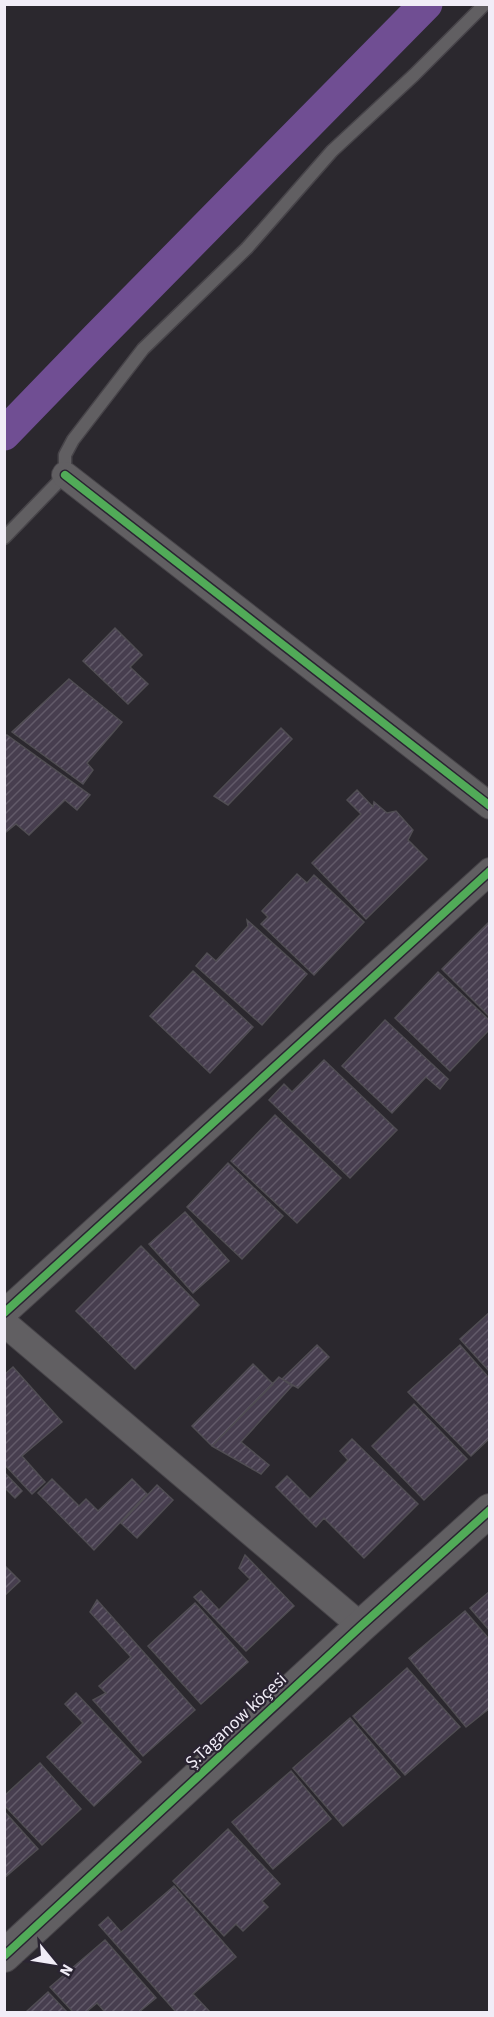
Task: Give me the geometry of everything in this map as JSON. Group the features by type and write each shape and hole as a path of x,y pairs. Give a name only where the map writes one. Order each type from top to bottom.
{"street":[{"path":"65,475 489,806"},
{"path":"4,1313 489,871"},
{"path":"4,1323 361,1626"},
{"name":"Ş.Taganow köçesi","path":"4,1956 489,1510"}],"lane":[{"path":"4,538 65,475 65,455 73,440 143,349 247,248 332,151 414,75 485,4"}],"building":[{"path":"115,628 142,655 130,667 148,684 128,704 83,661"},
{"path":"69,679 122,722 87,763 93,770 83,784 12,732"},
{"path":"281,728 292,739 228,805 214,796"},
{"path":"7,735 90,795 77,810 65,800 29,835 16,824 6,832 4,830 4,737"},
{"path":"357,790 373,807 374,802 387,813 396,811 413,830 408,840 427,859 366,919 312,863 361,814 347,800"},
{"path":"297,874 307,883 314,875 364,922 314,975 261,924 268,917 262,911"},
{"path":"247,920 307,974 262,1025 196,966 207,953 216,961 248,926"},
{"path":"490,921 490,1017 442,969"},
{"path":"193,971 253,1027 210,1073 150,1016"},
{"path":"438,972 490,1021 490,1029 450,1071 395,1018"},
{"path":"385,1020 448,1079 440,1089 426,1077 392,1113 342,1066"},
{"path":"324,1060 397,1130 350,1178 269,1100 284,1084 292,1092"},
{"path":"275,1115 341,1178 297,1223 231,1161"},
{"path":"228,1163 283,1216 242,1259 187,1207"},
{"path":"185,1212 229,1261 193,1293 149,1244"},
{"path":"141,1246 199,1305 135,1369 76,1311"},
{"path":"490,1312 490,1372 460,1339"},
{"path":"317,1345 329,1357 298,1388 282,1379"},
{"path":"460,1345 490,1379 490,1438 471,1456 408,1392"},
{"path":"253,1364 273,1384 212,1446 192,1426"},
{"path":"13,1367 62,1422 22,1456 45,1482 32,1494 4,1464 4,1375"},
{"path":"279,1377 292,1386 241,1442 269,1465 261,1474 212,1446"},
{"path":"414,1404 467,1459 424,1500 372,1446"},
{"path":"352,1439 418,1504 364,1558 324,1518 316,1527 276,1487 287,1476 310,1499 348,1460 340,1451"},
{"path":"4,1472 22,1491 15,1498 4,1487"},
{"path":"52,1479 79,1506 86,1499 98,1511 132,1479 147,1494 94,1550 38,1493"},
{"path":"157,1485 173,1500 137,1538 121,1523"},
{"path":"245,1555 294,1606 246,1651 194,1597 201,1591 219,1610 250,1579 239,1568"},
{"path":"4,1565 20,1581 4,1596"},
{"path":"490,1591 490,1631 470,1608"},
{"path":"97,1600 195,1710 143,1756 93,1700 106,1693 99,1686 131,1657 90,1612"},
{"path":"195,1603 248,1662 201,1704 148,1646"},
{"path":"465,1611 490,1640 490,1708 466,1727 409,1658"},
{"path":"407,1668 460,1727 405,1775 353,1716"},
{"path":"76,1693 141,1762 94,1806 47,1757 83,1723 65,1704"},
{"path":"350,1718 400,1777 343,1826 293,1768"},
{"path":"40,1763 81,1809 42,1845 4,1805 4,1796"},
{"path":"291,1771 331,1819 273,1869 232,1822"},
{"path":"4,1811 38,1849 4,1878"},
{"path":"228,1829 280,1884 262,1901 268,1907 243,1931 236,1924 224,1936 173,1881"},
{"path":"174,1886 236,1957 193,1994 210,2012 176,2012 99,1925 108,1917 121,1932"},
{"path":"105,1940 156,1998 139,2012 105,2012 97,2003 86,2012 73,2012 50,1987"},
{"path":"48,1992 67,2012 26,2012"}],"waterway":[{"path":"4,434 426,4"}],"cycle path":[{"path":"65,475 490,806"},
{"path":"4,1313 490,871"},
{"path":"4,1956 490,1510"}]}
